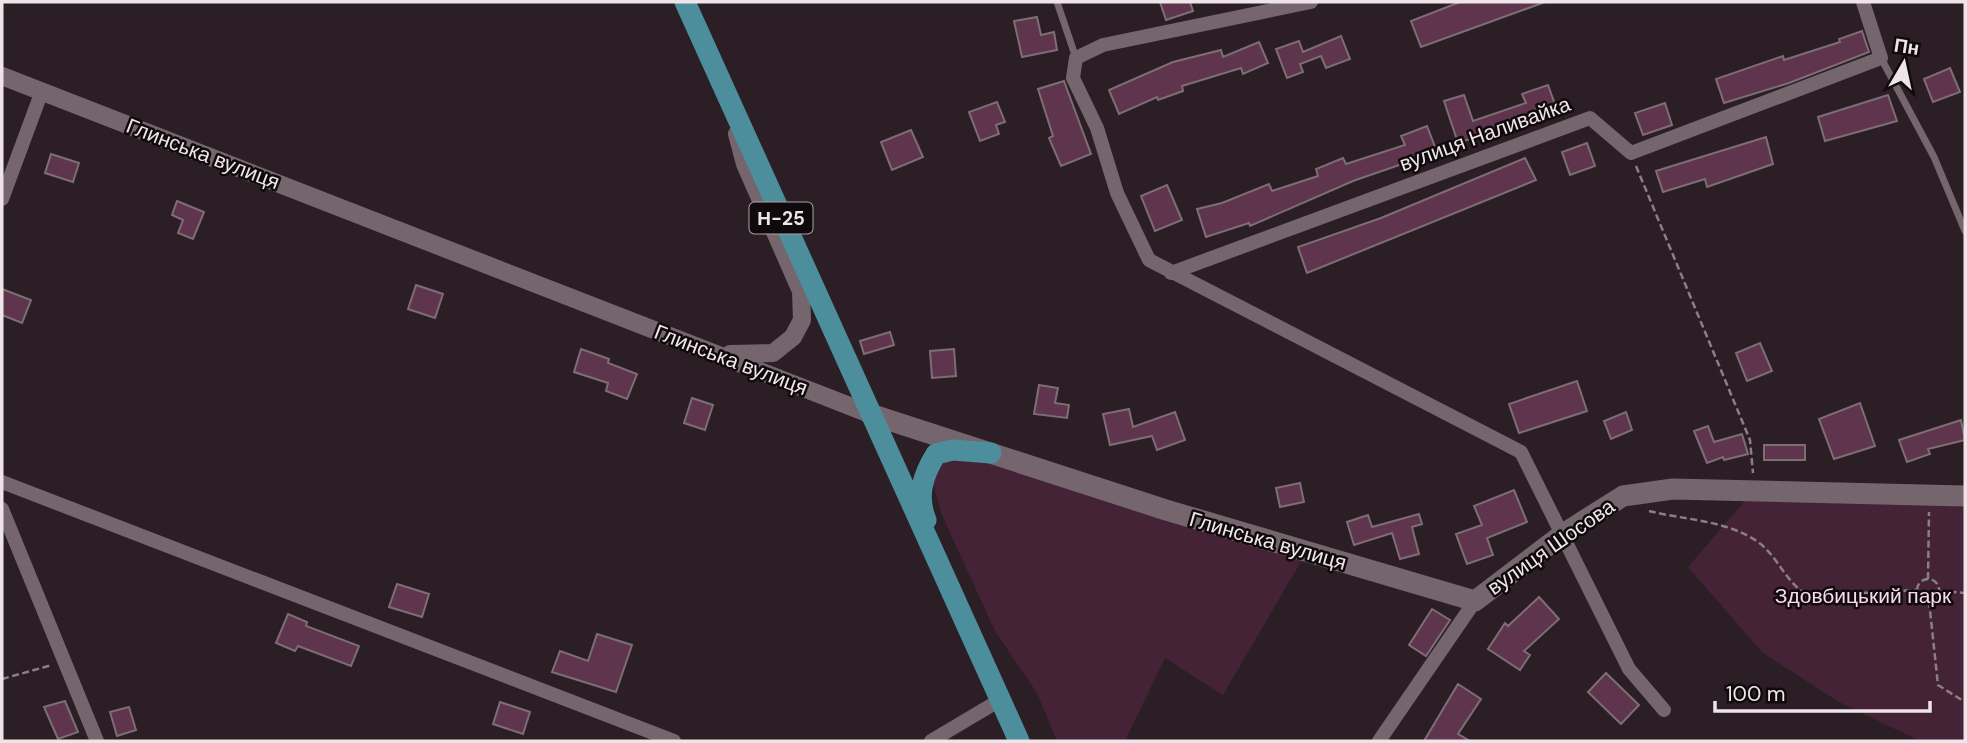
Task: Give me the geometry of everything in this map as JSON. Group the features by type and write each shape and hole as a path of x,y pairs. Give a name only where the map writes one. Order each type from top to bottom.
{"main road":[{"name":"Н-25","path":"685,2 1018,741"},
{"name":"Глинська вулиця","path":"870,414 1166,510 1475,601"},
{"path":"948,587 949,577 923,512 921,495 925,472 936,454 953,450 991,453"},
{"name":"вулиця Шосова","path":"1475,601 1563,534 1623,496 1673,489 1755,489 1965,496"}],"street":[{"path":"1311,2 1103,45 1076,58 1073,78 1097,128 1117,193 1149,260 1521,452 1629,669 1664,710"},
{"path":"1631,153 1881,58 1863,2"},
{"name":"Глинська вулиця","path":"2,76 870,414"},
{"path":"2,199 42,91"},
{"path":"714,353 773,353 793,337 802,320 801,291 745,164 725,94"},
{"name":"вулиця Наливайка","path":"1171,272 1590,118 1631,153"},
{"path":"2,482 674,741"},
{"path":"2,509 97,741"},
{"name":"вулиця Шосова","path":"1379,741 1475,601"},
{"path":"931,741 1000,700"}],"lane":[{"path":"1057,2 1076,58"},
{"path":"1881,58 1934,157 1965,231"}],"path":[{"path":"1631,153 1750,440 1755,489"},
{"path":"1623,496 1650,511 1739,531 1760,543 1797,590 1810,596 1916,590"},
{"path":"1928,579 1930,506"},
{"path":"1916,590 1919,584 1928,579"},
{"path":"1928,579 1938,584 1939,592"},
{"path":"1916,590 1922,600 1929,601"},
{"path":"1929,601 1939,592 1965,593"},
{"path":"1929,601 1938,685 1965,702"},
{"path":"2,680 64,662"}],"green space":[{"path":"946,449 1307,551 1223,695 1165,658 1125,741 1057,741 1037,693 995,631 942,515 932,481"},
{"name":"Здовбицький парк","path":"1755,489 1965,497 1965,741 1920,741 1839,702 1762,652 1688,567"}],"building":[{"path":"1160,2 1190,2 1193,11 1166,20"},
{"path":"1460,2 1545,2 1421,47 1411,21"},
{"path":"1037,17 1041,35 1054,32 1057,50 1022,57 1014,21"},
{"path":"1862,31 1869,52 1789,83 1724,103 1716,79 1783,56 1784,60 1840,42 1839,39"},
{"path":"1341,36 1350,59 1326,68 1321,56 1300,64 1303,72 1287,78 1276,49 1299,41 1303,52"},
{"path":"1259,42 1268,63 1243,74 1241,68 1182,86 1183,91 1158,100 1157,97 1119,114 1109,90 1173,62 1221,50 1223,57"},
{"path":"1950,68 1960,92 1933,102 1924,79"},
{"path":"1064,81 1091,154 1061,166 1049,138 1053,136 1038,89"},
{"path":"1548,85 1557,110 1458,143 1444,101 1464,95 1473,121 1526,103 1522,94"},
{"path":"1888,95 1897,121 1825,141 1818,117"},
{"path":"997,102 1005,122 996,125 999,134 980,141 969,112"},
{"path":"1665,103 1672,125 1643,135 1635,113"},
{"path":"1427,126 1437,152 1353,181 1250,226 1249,223 1206,237 1197,209 1222,203 1269,184 1272,191 1318,176 1316,169 1343,158 1346,164 1405,145 1401,136"},
{"path":"911,130 923,157 892,170 881,142"},
{"path":"1766,137 1773,164 1707,187 1705,179 1663,192 1656,171"},
{"path":"1587,143 1595,166 1570,175 1562,152"},
{"path":"51,154 79,163 73,182 45,173"},
{"path":"1525,158 1536,180 1307,273 1298,247 1381,218"},
{"path":"1167,185 1182,220 1155,231 1141,196"},
{"path":"177,201 204,212 193,239 178,233 183,220 172,215"},
{"path":"416,285 443,294 435,318 408,309"},
{"path":"2,289 31,300 22,323 2,315"},
{"path":"890,332 894,345 864,354 860,341"},
{"path":"1760,343 1772,371 1747,381 1736,353"},
{"path":"581,349 609,359 608,363 637,374 627,399 606,391 608,383 574,372"},
{"path":"954,349 956,376 932,378 930,351"},
{"path":"1577,381 1587,411 1519,433 1509,404"},
{"path":"1039,385 1058,388 1055,403 1069,405 1067,418 1034,414"},
{"path":"692,398 713,405 705,430 684,423"},
{"path":"1860,403 1875,446 1834,459 1819,419"},
{"path":"1129,409 1133,427 1175,412 1185,440 1157,450 1152,436 1110,445 1103,414"},
{"path":"1626,412 1632,430 1611,439 1604,421"},
{"path":"1961,420 1965,440 1928,449 1930,454 1907,462 1899,440"},
{"path":"1708,426 1714,442 1742,434 1748,454 1724,460 1723,457 1707,463 1694,431"},
{"path":"1764,445 1805,445 1805,460 1764,460"},
{"path":"1300,483 1304,502 1280,507 1276,488"},
{"path":"1514,490 1527,522 1487,538 1493,555 1467,564 1456,534 1482,525 1474,506"},
{"path":"1419,514 1422,524 1412,527 1419,554 1400,559 1392,533 1354,545 1347,522 1368,515 1372,527"},
{"path":"397,584 429,594 422,617 389,607"},
{"path":"1539,597 1559,619 1524,651 1530,655 1520,670 1488,649 1505,623 1508,626"},
{"path":"1432,609 1450,620 1426,656 1409,645"},
{"path":"288,614 307,622 306,626 359,646 351,666 298,646 295,651 276,643"},
{"path":"597,634 632,645 616,692 552,672 560,651 588,661"},
{"path":"1606,673 1639,705 1621,724 1588,692"},
{"path":"1458,684 1481,699 1458,734 1470,741 1424,741"},
{"path":"65,701 78,732 58,739 44,707"},
{"path":"500,702 530,712 523,734 493,724"},
{"path":"129,707 136,730 117,736 110,712"}]}
